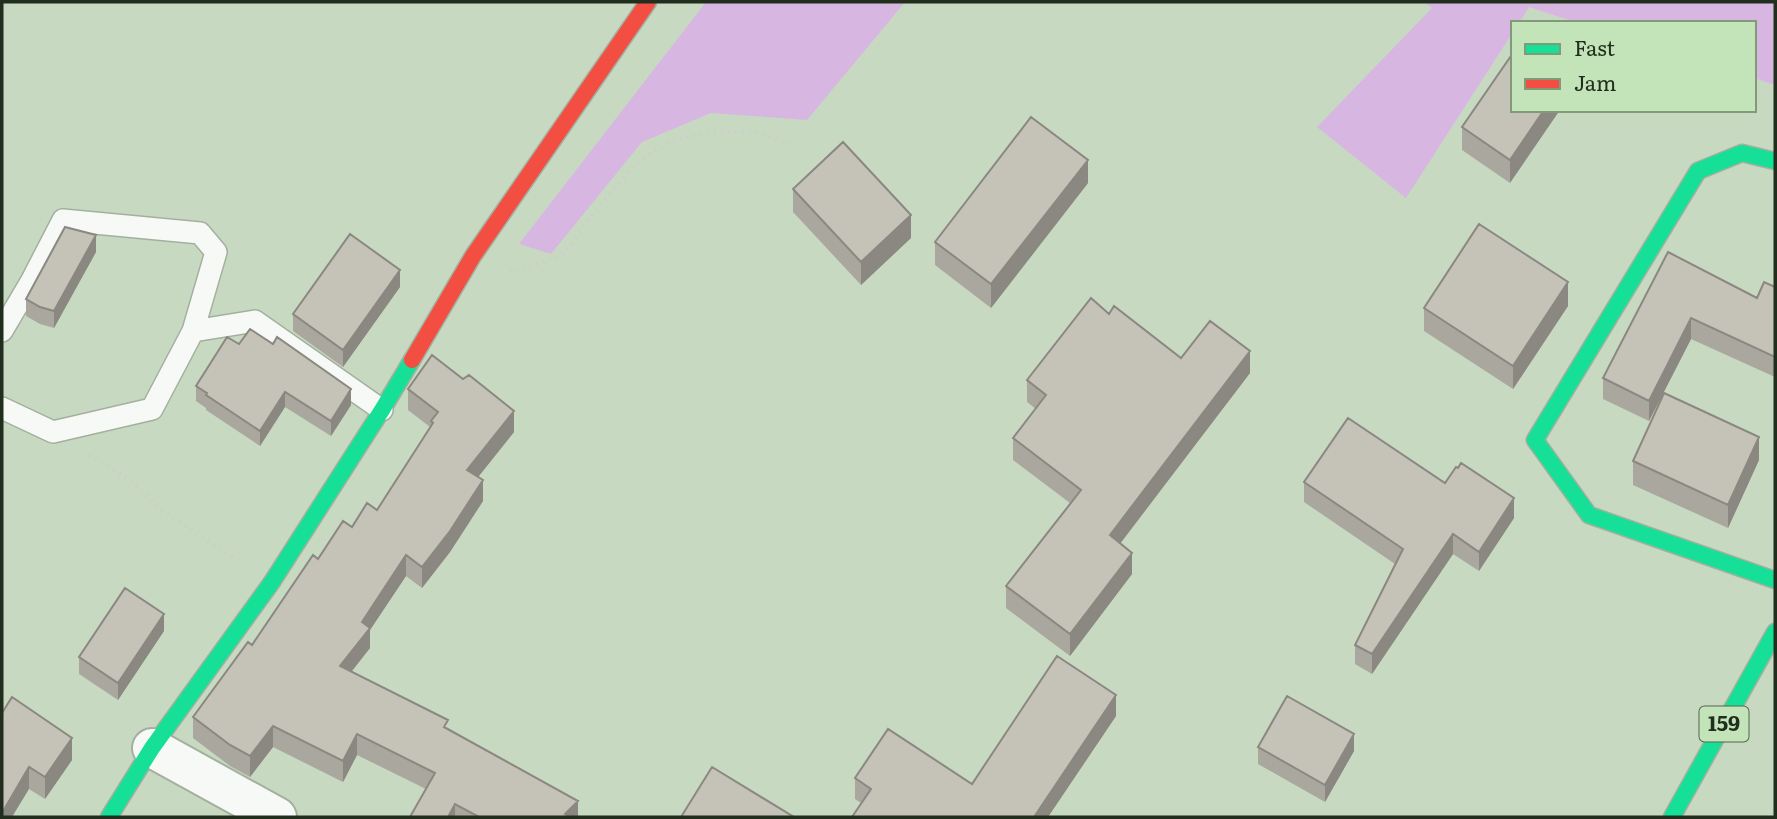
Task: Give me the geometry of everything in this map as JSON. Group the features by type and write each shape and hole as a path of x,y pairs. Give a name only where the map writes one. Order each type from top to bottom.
{"main road":[{"path":"109,817 152,748 272,582 382,410 473,256 648,2"},
{"path":"1775,161 1742,153 1698,171 1535,440 1589,515 1775,580"},
{"name":"159","path":"1672,817 1769,655"}],"street":[{"path":"152,748 277,817"}],"lane":[{"path":"2,331 63,220 200,233 216,252 193,331 152,409 53,432 2,408"},
{"path":"193,331 255,321 382,410"}],"path":[{"path":"473,256 514,273 564,254 593,214 640,160 670,142 712,131 757,132 791,144"},
{"path":"131,481 162,510 272,582"}],"shaded area":[{"path":"706,2 905,2 807,120 711,113 642,142 551,254 519,244"},
{"path":"1424,2 1775,2 1775,85 1756,79 1756,21 1572,21 1529,7 1520,21 1511,21 1511,35 1406,198 1317,127 1432,8"}],"building":[{"path":"1511,56 1511,112 1543,112 1510,160 1462,127"},
{"path":"1031,117 1088,160 991,284 935,242"},
{"path":"843,142 911,215 861,262 793,189"},
{"path":"1479,224 1568,282 1513,366 1424,308"},
{"path":"65,227 96,235 54,311 26,299"},
{"path":"350,234 400,270 343,350 293,314"},
{"path":"1668,252 1757,298 1764,282 1775,287 1775,357 1691,318 1649,401 1603,378"},
{"path":"1091,298 1109,314 1114,306 1181,358 1210,321 1250,351 1110,535 1132,553 1070,634 1006,586 1081,490 1013,438 1046,395 1027,380"},
{"path":"250,329 273,344 277,337 351,389 331,421 285,392 260,431 196,386 227,337 239,344"},
{"path":"432,355 463,379 469,375 514,411 467,470 483,480 450,531 422,567 406,555 362,622 370,628 340,666 448,720 444,727 578,801 565,814 571,817 479,817 455,804 448,817 410,817 435,773 357,734 343,761 273,726 250,756 230,745 193,717 248,642 252,645 313,555 318,559 343,521 352,527 367,503 377,510 438,412 408,389"},
{"path":"1664,393 1759,437 1728,505 1633,461"},
{"path":"1348,418 1445,483 1461,463 1514,498 1479,552 1453,534 1372,654 1355,645 1403,549 1304,482"},
{"path":"125,588 164,614 118,683 79,657"},
{"path":"1057,656 1116,695 1034,817 852,817 871,789 855,778 888,729 972,784"},
{"path":"1287,696 1354,734 1325,785 1258,747"},
{"path":"12,697 72,738 45,777 29,767 2,813 2,713"},
{"path":"712,767 794,817 681,817"}],"traffic: fast":[{"path":"1775,161 1742,153 1698,171 1535,440 1589,515 1775,580"},
{"path":"109,817 152,748 272,582 412,360"},
{"path":"1672,817 1775,632"}],"traffic: jam":[{"path":"412,360 473,256 648,2"}]}
